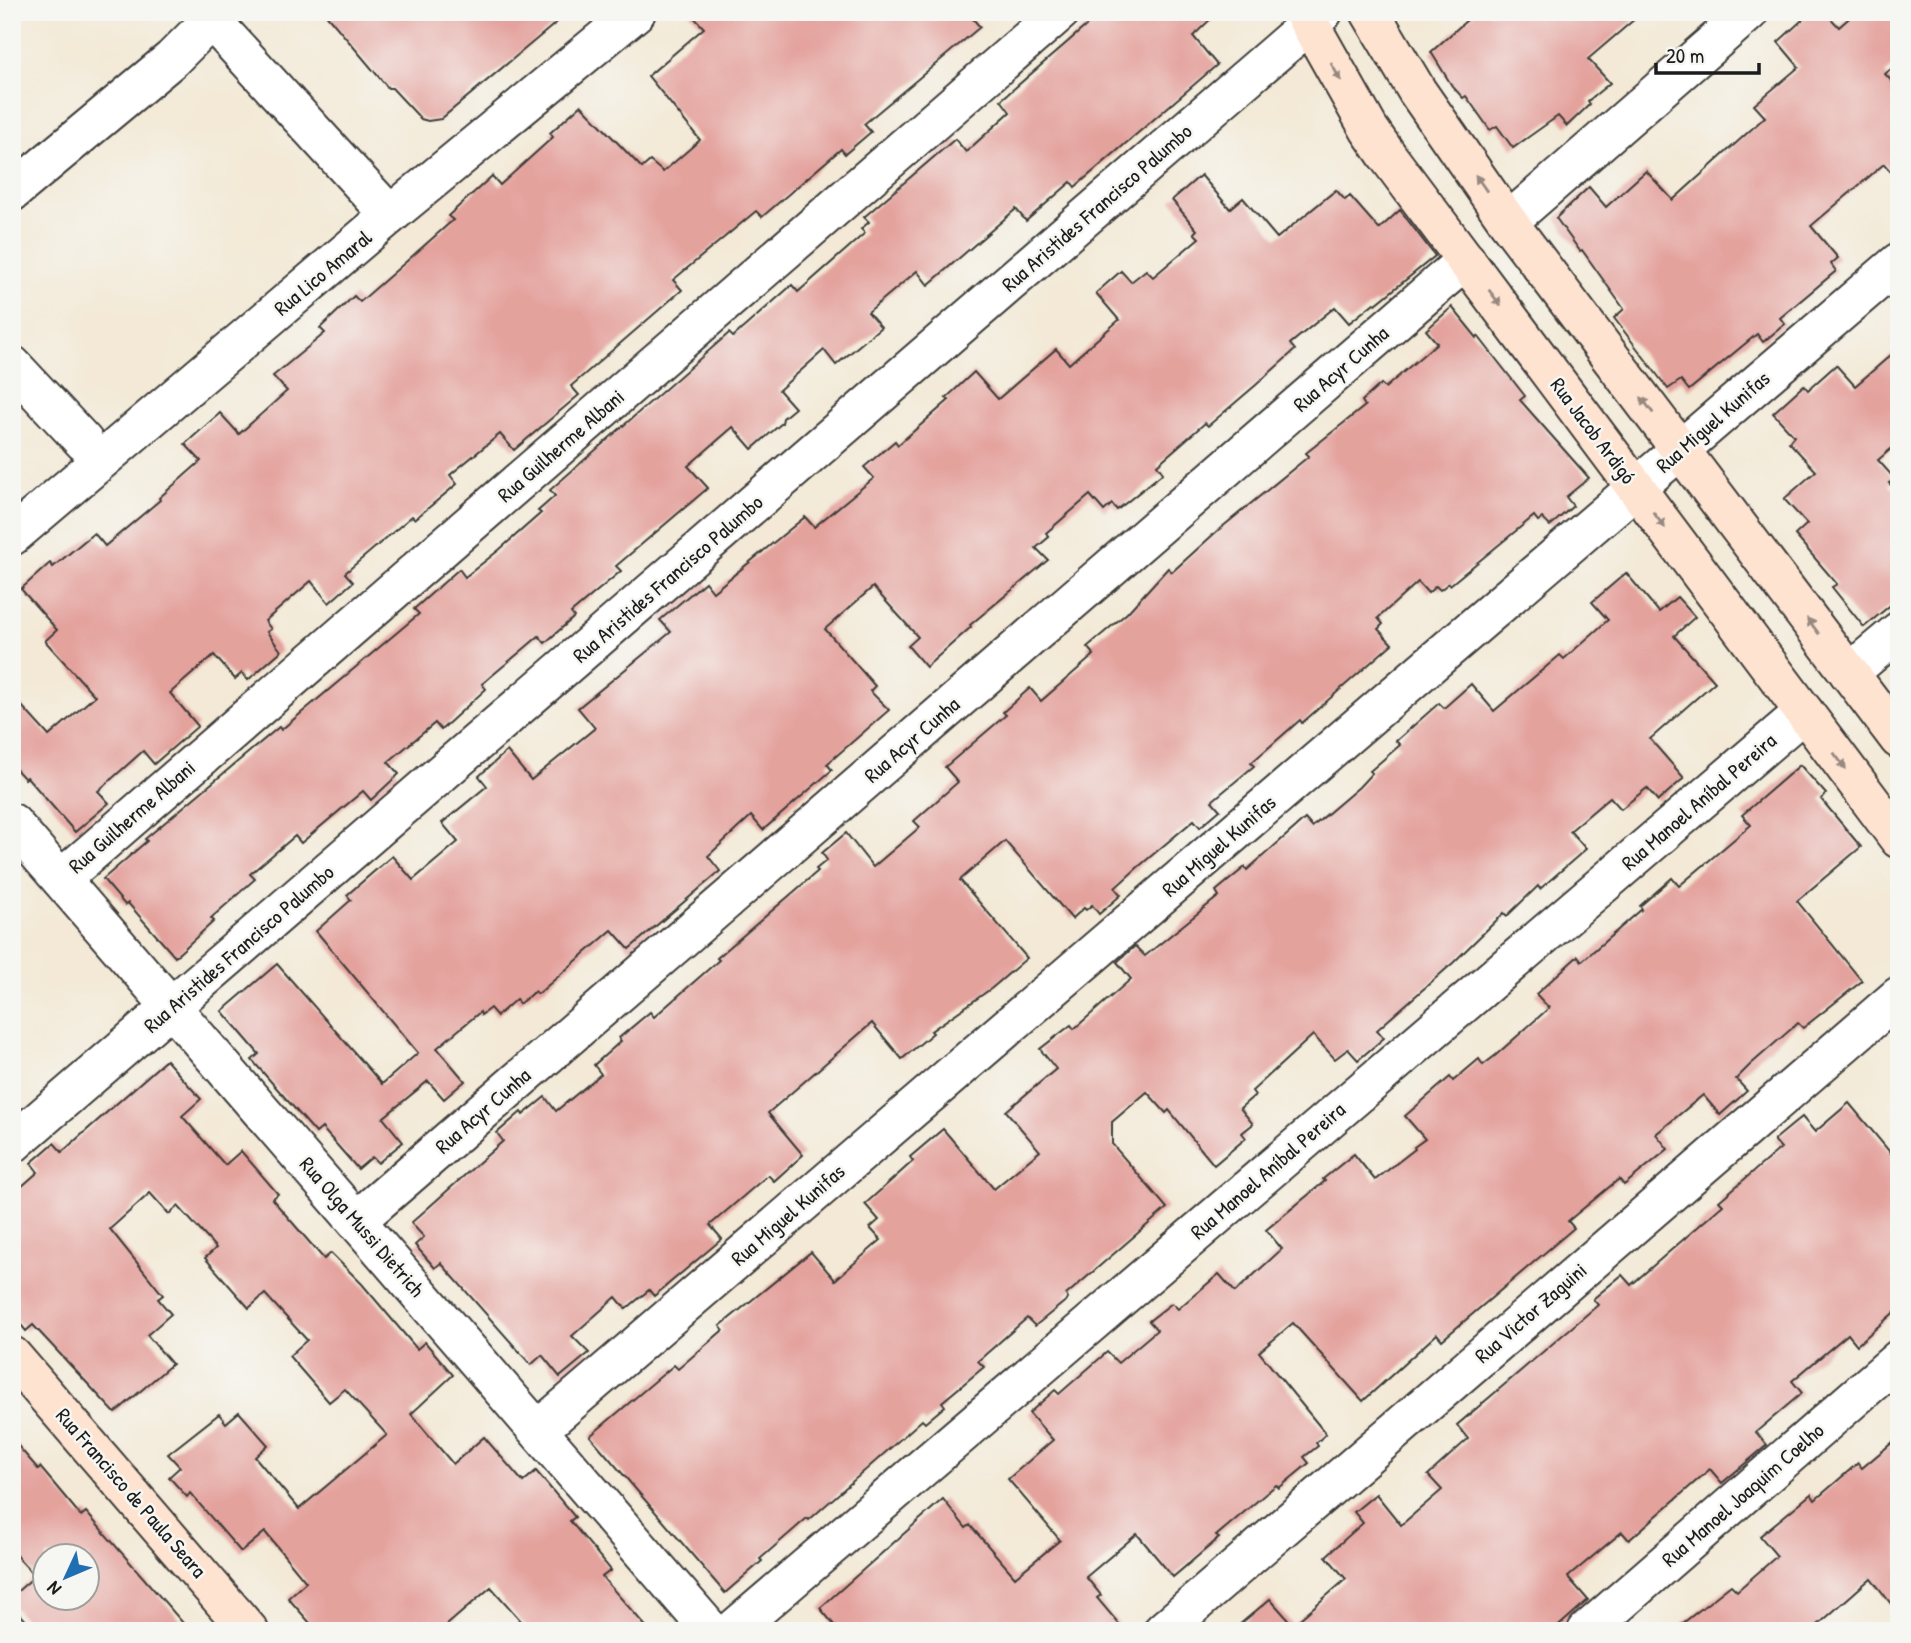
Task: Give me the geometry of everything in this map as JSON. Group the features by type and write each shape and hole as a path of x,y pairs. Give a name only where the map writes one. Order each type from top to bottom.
{"main road":[{"path":"1370,12 1417,91 1508,222 1899,738"},
{"name":"Rua Jacob Ardigó","path":"1312,16 1369,129 1899,839"},
{"name":"Rua Francisco de Paula Seara","path":"12,1356 249,1631"}],"street":[{"name":"Rua Lico Amaral","path":"12,536 390,215 636,12"},
{"name":"Rua Guilherme Albani","path":"61,879 1060,12"},
{"path":"1508,222 1749,12"},
{"name":"Rua Aristides Francisco Palumbo","path":"12,1144 172,1008 1312,16"},
{"path":"12,192 172,59 207,17 390,215"},
{"name":"Rua Acyr Cunha","path":"357,1220 1466,260"},
{"name":"Rua Miguel Kunifas","path":"538,1430 1899,262"},
{"path":"12,365 84,442"},
{"path":"1849,673 1899,631"},
{"name":"Rua Manoel Aníbal Pereira","path":"732,1631 1804,712"},
{"name":"Rua Olga Mussi Dietrich","path":"12,823 711,1631"},
{"name":"Rua Victor Zaguini","path":"1163,1631 1899,996"},
{"name":"Rua Manoel Joaquim Coelho","path":"1587,1631 1899,1359"}],"building":[{"path":"324,12 569,12 441,119 428,121 421,119 392,88 388,88"},
{"path":"689,12 967,12 980,27 864,124 871,132 845,154 841,149 762,217 756,211 673,280 682,290 571,386 579,395 514,450 500,434 450,475 457,484 415,519 412,516 345,573 353,582 329,603 311,581 265,621 271,629 267,632 281,651 248,680 242,673 235,679 214,655 170,693 198,726 154,764 143,751 98,791 109,803 75,832 27,777 25,779 12,765 12,695 49,736 95,696 45,641 57,630 21,589 50,563 53,567 94,533 105,546 160,500 159,498 201,461 185,444 220,413 239,434 287,391 273,376 325,333 320,328 354,296 360,302 408,260 453,220 448,216 492,176 500,185 553,137 550,133 581,105 642,168 650,161 663,172 700,140 648,76 704,28"},
{"path":"1102,12 1218,12 1193,36 1217,65 1075,187 1071,182 1026,221 1016,209 928,285 917,271 868,312 881,327 836,365 824,350 779,390 795,408 752,449 733,427 688,466 708,488 616,566 621,571 571,613 574,617 545,643 539,636 482,684 486,689 441,730 435,723 388,762 399,774 371,800 363,791 301,843 295,836 250,874 255,879 211,918 214,921 175,957 103,879 147,841 145,839 419,614 414,609 459,569 465,577 499,550 541,513 538,511 555,496 550,490 729,333 733,337 792,285 798,292 865,233 861,229 869,222 864,217 955,139 966,152 1010,112 1001,100"},
{"path":"1476,12 1643,12 1588,59 1610,83 1588,101 1590,104 1567,126 1558,116 1513,148 1497,126 1490,130 1466,96 1463,98 1452,86 1431,52"},
{"path":"1811,12 1825,12 1839,27 1856,12 1899,12 1899,62 1885,74 1899,89 1899,181 1884,164 1811,226 1838,258 1831,264 1836,271 1780,318 1785,324 1763,342 1757,334 1689,390 1681,380 1668,389 1614,318 1624,309 1556,218 1589,187 1606,207 1646,171 1673,200 1765,117 1754,105 1799,67 1778,42"},
{"path":"1201,175 1230,209 1243,198 1277,238 1336,190 1345,200 1350,196 1379,229 1400,210 1435,256 1349,323 1335,307 1290,344 1295,350 1256,385 1208,426 1205,423 1157,465 1163,473 1117,510 1112,504 1104,511 1090,495 1046,533 1049,537 1036,548 1048,560 970,625 971,627 926,667 908,646 918,637 873,587 825,629 875,686 870,691 889,710 827,764 832,770 763,830 751,816 708,856 720,871 629,949 612,930 538,994 535,991 519,1004 516,999 497,1016 490,1008 481,1015 480,1012 437,1048 465,1081 444,1099 428,1081 383,1118 403,1142 378,1163 372,1157 358,1169 322,1128 316,1133 252,1060 259,1054 222,1011 277,964 382,1084 418,1053 316,931 351,900 347,895 392,856 413,880 458,842 442,823 487,786 479,776 507,751 531,780 595,728 578,708 671,632 660,620 705,582 713,592 805,517 814,527 874,478 864,467 895,441 898,445 949,400 946,398 974,372 998,399 1056,349 1069,364 1119,320 1096,293 1121,271 1131,282 1146,270 1153,277 1199,238 1194,233 1197,230 1172,200"},
{"path":"1452,307 1525,396 1520,400 1589,478 1566,497 1573,506 1550,526 1542,518 1538,521 1534,516 1450,585 1449,583 1440,590 1436,586 1428,593 1418,582 1378,618 1383,624 1378,629 1392,644 1302,723 1300,720 1251,763 1254,766 1212,801 1220,810 1200,827 1194,820 1115,888 1121,895 1099,914 1092,905 1086,910 1084,908 1072,919 1005,841 960,880 1027,958 992,988 931,1031 933,1033 902,1059 872,1023 768,1113 803,1155 774,1181 768,1175 710,1225 722,1239 654,1296 649,1290 626,1309 616,1297 572,1336 589,1353 560,1377 542,1355 531,1365 441,1263 435,1268 415,1245 424,1237 411,1223 503,1141 497,1133 521,1112 523,1115 545,1097 556,1111 601,1074 594,1065 621,1041 619,1038 650,1012 654,1017 719,960 717,958 818,871 816,869 827,860 822,853 846,833 873,867 920,827 914,821 958,782 945,767 1006,715 1003,712 1030,688 1041,701 1094,655 1087,647 1127,613 1168,568 1172,572 1309,456 1306,453 1365,406 1362,401 1381,384 1385,388 1437,343 1426,330"},
{"path":"1899,348 1899,442 1878,460 1895,479 1889,483 1899,494 1899,598 1864,627 1832,587 1837,584 1795,535 1807,524 1784,499 1816,471 1789,442 1794,436 1773,413 1804,385 1808,390 1836,365 1855,386"},
{"path":"1626,573 1659,612 1677,597 1695,617 1674,636 1715,682 1650,739 1684,778 1658,801 1647,788 1621,809 1610,797 1570,831 1586,849 1540,889 1538,886 1507,916 1504,913 1454,962 1377,1030 1384,1038 1358,1060 1348,1049 1335,1059 1313,1035 1252,1091 1255,1095 1240,1108 1253,1124 1242,1133 1246,1138 1214,1165 1169,1110 1166,1113 1147,1092 1112,1122 1112,1144 1167,1208 1066,1295 1068,1299 1035,1326 1027,1318 978,1361 984,1367 942,1402 945,1406 925,1423 922,1420 809,1520 807,1518 760,1559 762,1561 725,1593 590,1436 674,1365 678,1369 723,1330 720,1326 811,1252 835,1280 881,1240 870,1228 879,1220 865,1204 913,1161 910,1157 943,1129 994,1189 1040,1151 1006,1111 1056,1069 1040,1049 1071,1025 1074,1029 1131,979 1117,962 1135,946 1145,956 1219,896 1216,891 1245,867 1247,870 1305,819 1312,827 1359,787 1372,773 1370,771 1400,745 1396,741 1439,703 1444,708 1471,684 1494,711 1560,655 1564,659 1608,620 1592,602"},
{"path":"1800,765 1826,794 1821,799 1861,847 1797,901 1862,981 1803,1028 1798,1023 1750,1065 1736,1079 1747,1091 1720,1115 1703,1095 1656,1134 1668,1149 1624,1185 1619,1179 1568,1221 1574,1228 1442,1340 1437,1334 1363,1401 1293,1323 1259,1352 1326,1434 1316,1443 1318,1446 1304,1457 1309,1463 1279,1488 1276,1485 1173,1577 1137,1534 1086,1577 1101,1595 1097,1598 1125,1631 839,1631 820,1608 943,1499 966,1528 970,1525 1015,1577 1060,1540 1008,1479 1053,1440 1029,1413 1055,1390 1059,1394 1107,1352 1118,1363 1157,1330 1149,1321 1172,1303 1178,1309 1219,1274 1235,1292 1282,1249 1266,1230 1354,1154 1375,1180 1415,1149 1414,1147 1425,1139 1405,1116 1450,1077 1453,1081 1479,1059 1483,1065 1549,1008 1536,994 1578,956 1582,961 1642,909 1640,906 1672,878 1679,886 1751,825 1742,815"},
{"path":"166,1060 201,1099 182,1116 225,1165 241,1151 278,1194 272,1199 324,1259 331,1253 362,1284 417,1349 425,1342 453,1375 411,1414 453,1464 484,1437 523,1482 536,1471 575,1517 570,1521 611,1570 602,1577 650,1631 530,1631 491,1587 440,1631 317,1631 288,1598 306,1582 265,1532 241,1552 190,1493 187,1497 169,1477 180,1467 168,1454 219,1414 226,1423 239,1412 268,1445 255,1457 299,1509 387,1435 345,1389 329,1402 289,1356 307,1340 265,1294 249,1308 205,1258 216,1248 178,1206 169,1214 150,1193 110,1229 163,1295 158,1299 171,1314 147,1335 172,1364 115,1413 33,1325 26,1331 12,1314 12,1195 38,1172 31,1163 54,1143 62,1152"},
{"path":"1849,1103 1899,1163 1899,1308 1857,1345 1848,1334 1792,1381 1802,1393 1756,1432 1767,1445 1722,1483 1710,1469 1629,1540 1622,1532 1568,1577 1588,1600 1553,1631 1232,1631 1270,1599 1293,1625 1346,1579 1326,1556 1363,1523 1354,1512 1376,1494 1401,1525 1442,1490 1428,1475 1468,1439 1457,1425 1598,1305 1593,1299 1622,1275 1631,1285 1723,1205 1719,1201 1781,1148 1774,1140 1802,1117 1815,1132"},
{"path":"1899,1437 1899,1614 1871,1578 1811,1631 1673,1631 1731,1585 1737,1591 1777,1556 1760,1536 1811,1494 1815,1500 1858,1463 1862,1468"},
{"path":"12,1439 38,1469 40,1467 81,1516 86,1512 190,1631 35,1631 12,1605 12,1596 32,1579 32,1612 102,1612 102,1542 32,1542 32,1573 12,1551"}]}
